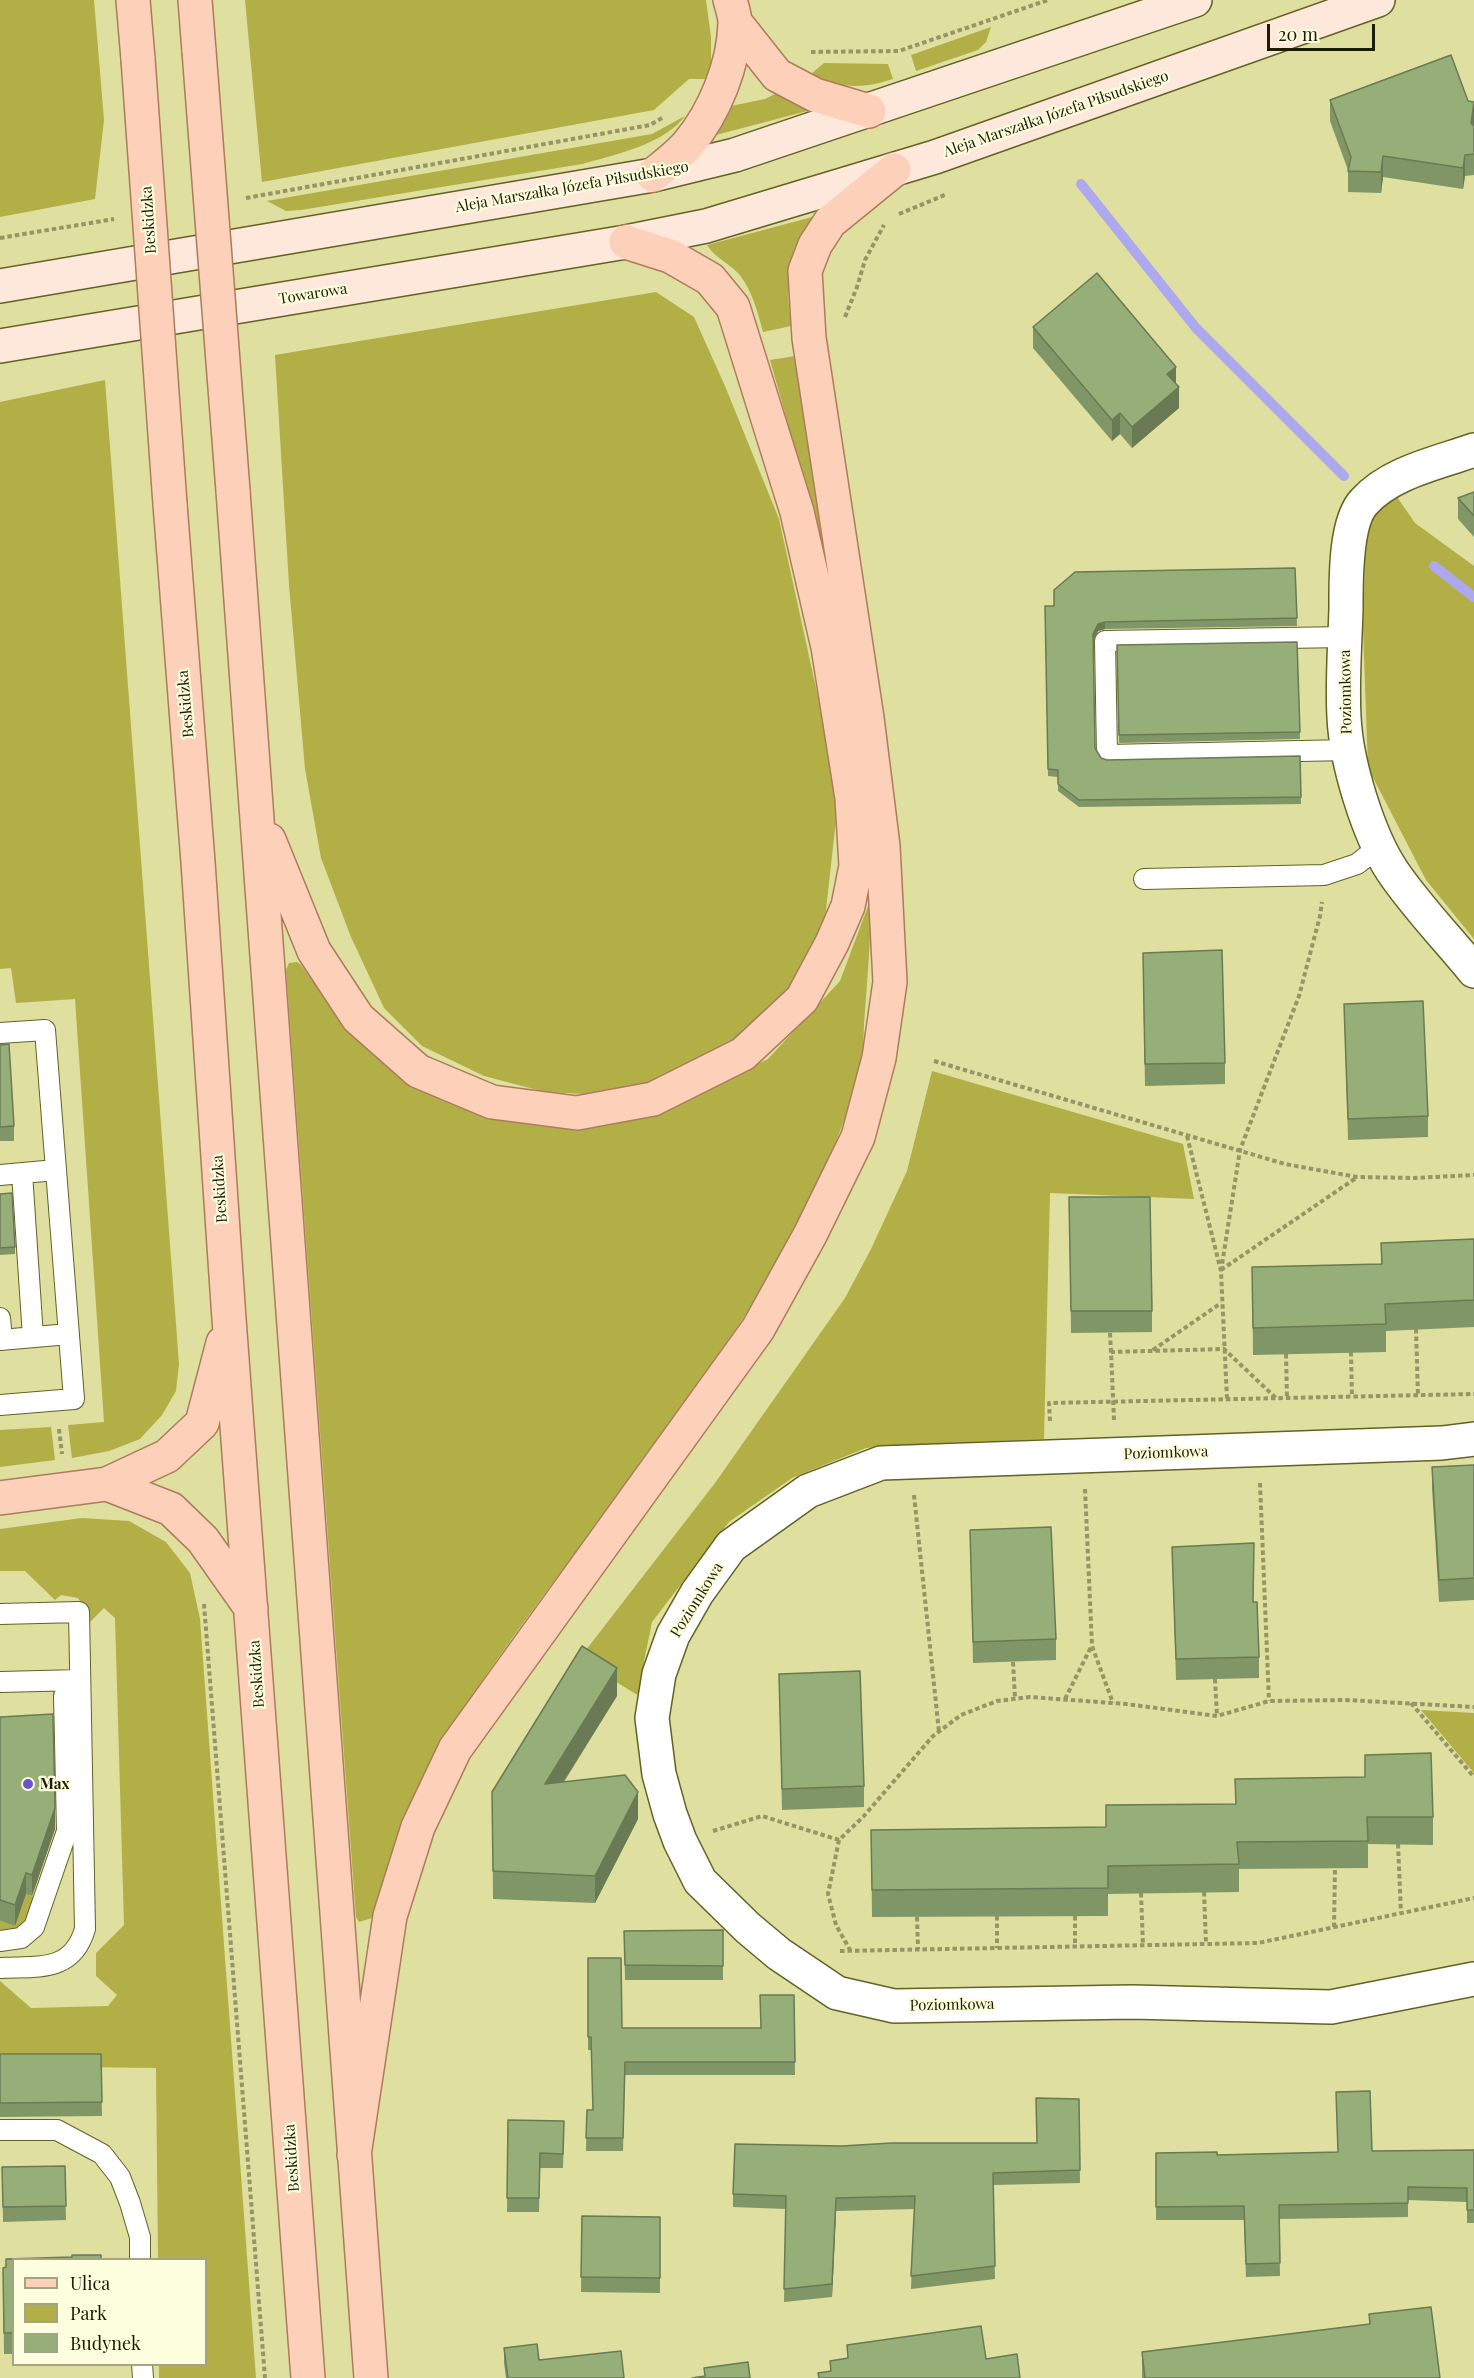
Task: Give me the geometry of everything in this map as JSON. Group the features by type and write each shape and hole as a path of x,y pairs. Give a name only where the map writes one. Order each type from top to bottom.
{"main road":[{"name":"Beskidzka","path":"133,0 308,2378"},
{"path":"195,0 258,812 371,2378"},
{"name":"Aleja Marszałka Józefa Piłsudskiego","path":"0,286 653,175 735,154 869,111 1195,0"},
{"name":"Aleja Marszałka Józefa Piłsudskiego","path":"626,242 706,226 935,157 1378,0"},
{"path":"732,11 777,75 815,94 869,111"},
{"path":"653,175 687,145 722,89 727,68 732,11"},
{"path":"354,2155 390,1916 418,1827 455,1749 758,1329 810,1235 858,1137 876,1069 890,982 883,846 867,718 809,338 805,271 815,245 830,222 894,170"},
{"path":"258,812 314,951 358,1018 418,1071 492,1102 577,1113 653,1099 743,1054 802,999 832,943 848,906 856,866 852,798 833,682 797,512 733,307 710,279 670,256 626,242"},
{"name":"Towarowa","path":"0,346 626,242"},
{"path":"0,1498 107,1484 167,1456 202,1423 229,1318"},
{"path":"107,1484 171,1509 203,1539 252,1610"}],"street":[{"name":"Poziomkowa","path":"1474,450 1402,475 1378,489 1362,503 1352,523 1346,584 1344,718 1352,771 1368,820 1380,846 1393,871 1474,971"},
{"name":"Poziomkowa","path":"1474,1439 1442,1443 882,1463 808,1491 731,1546 698,1593 673,1635 658,1674 652,1718 659,1774 680,1841 700,1881 748,1928 779,1954 837,1993 894,2006 1132,2002 1331,2007 1474,1979"}],"lane":[{"path":"1345,637 1105,641 1107,754 1349,750"},
{"path":"1144,879 1324,875 1357,864 1380,846"},
{"path":"0,1033 45,1030 74,1399 0,1405"},
{"path":"0,1175 56,1170"},
{"path":"22,1173 33,1337"},
{"path":"0,1318 1,1340 69,1334"},
{"path":"0,1614 79,1612 80,1680 64,1696 85,1929 74,1953 56,1964 0,1968"},
{"path":"0,1682 80,1680"},
{"path":"0,1941 21,1938 34,1927 68,1831 75,1821"},
{"path":"0,2130 57,2130 102,2154 120,2177 140,2237 140,2258"}],"path":[{"path":"777,75 807,52 899,51 1048,0"},
{"path":"281,192 650,125 668,113"},
{"path":"897,215 947,194"},
{"path":"843,322 855,295 865,260 887,219"},
{"path":"1227,1399 1221,1271 1240,1150 1299,996 1321,911"},
{"path":"934,1061 1285,1164 1357,1177 1414,1178 1474,1175"},
{"path":"1187,1136 1221,1271"},
{"path":"1221,1271 1357,1177"},
{"path":"1152,1351 1222,1302"},
{"path":"1416,1329 1418,1396"},
{"path":"1110,1333 1114,1422"},
{"path":"1111,1352 1224,1349 1277,1399"},
{"path":"1351,1352 1352,1397"},
{"path":"1286,1354 1287,1398"},
{"path":"1050,1425 1049,1403 1474,1394"},
{"path":"58,1426 62,1457"},
{"path":"1259,1449 1269,1701"},
{"path":"1084,1455 1092,1647 1113,1703"},
{"path":"910,1461 939,1732"},
{"path":"204,1601 265,2378"},
{"path":"1065,1699 1092,1647"},
{"path":"1013,1662 1015,1698"},
{"path":"1215,1678 1217,1716"},
{"path":"850,1950 836,1925 828,1894 838,1840 863,1817 939,1732 961,1715 997,1701 1030,1697 1113,1703 1217,1716 1269,1701 1346,1700 1474,1707"},
{"path":"1411,1703 1474,1777"},
{"path":"680,1841 762,1816 838,1840"},
{"path":"1398,1844 1401,1913"},
{"path":"1334,1927 1335,1868"},
{"path":"1204,1892 1206,1944"},
{"path":"1141,1893 1143,1945"},
{"path":"838,1951 1258,1943 1474,1898"},
{"path":"997,1916 997,1948"},
{"path":"1075,1916 1075,1946"},
{"path":"917,1917 918,1949"}],"green space":[{"path":"0,0 94,0 104,120 95,199 0,217"},
{"path":"245,0 706,0 711,37 711,79 689,79 654,110 262,182"},
{"path":"991,27 986,42 978,50 916,71 911,55"},
{"path":"824,63 888,64 893,79 861,86 832,83 811,74"},
{"path":"779,92 811,110 716,135 731,106 765,99"},
{"path":"685,116 676,126 652,141 582,164 301,210 286,211 267,201 652,134"},
{"path":"816,216 794,258 788,295 791,326 763,332 754,302 744,280 707,245"},
{"path":"656,292 694,317 725,386 779,519 839,793 825,919 795,986 724,1049 648,1082 585,1094 545,1092 484,1076 422,1046 384,1008 351,937 321,858 305,769 289,585 275,355"},
{"path":"795,356 831,577 770,360"},
{"path":"105,380 179,1364 176,1391 162,1415 140,1439 109,1451 72,1458 68,1425 104,1422 75,999 16,1003 11,968 0,969 0,402"},
{"path":"1395,494 1415,523 1474,566 1474,939 1426,880 1368,768 1363,629 1366,523"},
{"path":"871,898 861,1070 836,1141 808,1203 776,1264 702,1380 502,1653 451,1729 410,1809 387,1872 378,1910 372,1918 359,1922 356,1917 286,970 289,963 297,962 301,965 322,993 410,1080 665,1109 768,1059 840,981"},
{"path":"932,1071 1183,1144 1194,1199 1050,1193 1044,1439 866,1448 792,1478 729,1522 652,1622 639,1696 579,1659 715,1483 845,1298 871,1249 907,1171"},
{"path":"51,1427 55,1460 0,1467 0,1430"},
{"path":"82,1518 129,1521 166,1542 190,1573 200,1619 256,2378 159,2378 159,2366 207,2366 207,2258 158,2258 156,2068 0,2066 0,1981 31,2008 108,2006 117,1995 96,1976 96,1953 124,1925 115,1618 104,1608 87,1625 83,1606 78,1598 61,1595 55,1600 25,1571 0,1571 0,1529"},
{"path":"1421,1710 1474,1713 1474,1773"},
{"path":"26,1894 36,1898 24,1922 14,1930 0,1933 0,1921 15,1926"}],"building":[{"path":"1451,55 1468,101 1474,102 1471,123 1474,126 1474,154 1465,155 1463,168 1383,156 1381,172 1348,171 1351,157 1330,100"},
{"path":"1097,273 1176,367 1167,374 1179,387 1132,427 1120,413 1112,420 1033,327"},
{"path":"1474,492 1474,516 1458,498"},
{"path":"1295,568 1297,618 1098,624 1093,634 1095,748 1101,758 1107,760 1300,756 1301,797 1079,800 1058,784 1058,770 1048,769 1045,606 1054,606 1054,590 1075,572"},
{"path":"1297,642 1300,732 1119,735 1117,645"},
{"path":"1222,950 1225,1063 1145,1064 1143,953"},
{"path":"1423,1001 1428,1116 1348,1119 1344,1004"},
{"path":"9,1044 14,1126 0,1127 0,1045"},
{"path":"12,1193 15,1247 0,1248 0,1194"},
{"path":"1069,1197 1150,1197 1152,1311 1071,1311"},
{"path":"1474,1239 1474,1300 1385,1304 1386,1324 1253,1328 1252,1267 1382,1264 1381,1243"},
{"path":"1474,1465 1474,1578 1439,1580 1432,1467"},
{"path":"1051,1527 1056,1639 973,1642 970,1530"},
{"path":"1254,1543 1253,1602 1257,1602 1259,1657 1176,1659 1172,1547"},
{"path":"582,1646 617,1668 545,1784 625,1775 638,1792 595,1876 493,1871 492,1792"},
{"path":"860,1671 864,1786 782,1789 779,1674"},
{"name":"Max","path":"53,1714 55,1808 32,1875 26,1873 15,1905 0,1900 0,1717"},
{"path":"1431,1753 1433,1817 1367,1817 1368,1841 1237,1842 1239,1864 1108,1866 1108,1888 872,1890 871,1830 1106,1827 1106,1805 1236,1804 1235,1779 1365,1777 1365,1755"},
{"path":"723,1930 723,1966 625,1965 624,1931"},
{"path":"588,1958 621,1958 622,2028 761,2028 760,1995 794,1995 795,2062 625,2062 623,2138 586,2138 587,2110 593,2110 591,2037 588,2037"},
{"path":"0,2054 101,2054 102,2102 0,2103"},
{"path":"1370,2091 1372,2151 1474,2150 1474,2210 1467,2210 1467,2188 1408,2187 1408,2203 1279,2205 1280,2263 1246,2264 1244,2206 1156,2207 1156,2153 1217,2152 1217,2155 1338,2152 1336,2092"},
{"path":"1036,2098 1079,2099 1080,2170 993,2173 995,2266 911,2276 915,2196 836,2198 832,2284 784,2289 786,2196 733,2194 735,2144 842,2146 892,2143 1037,2143"},
{"path":"508,2120 564,2121 563,2154 540,2153 539,2198 507,2198"},
{"path":"65,2166 66,2206 3,2207 2,2167"},
{"path":"582,2216 660,2217 660,2278 581,2277"},
{"path":"72,2255 101,2255 101,2258 39,2258 72,2257"},
{"path":"6,2259 12,2259 12,2333 4,2333 3,2268 6,2267"},
{"path":"1431,2307 1440,2378 1145,2378 1142,2352 1370,2324 1369,2314"},
{"path":"981,2326 986,2359 1017,2354 1020,2378 819,2378 818,2373 831,2371 830,2361 848,2358 847,2345"},
{"path":"537,2344 539,2360 621,2351 624,2378 508,2378 504,2348"},
{"path":"748,2362 750,2378 692,2378 705,2376 704,2368"}],"waterway":[{"path":"1081,184 1196,328 1344,476"},
{"path":"1434,566 1474,597"}],"place":[{"name":"Max","path":"28,1784"}]}
